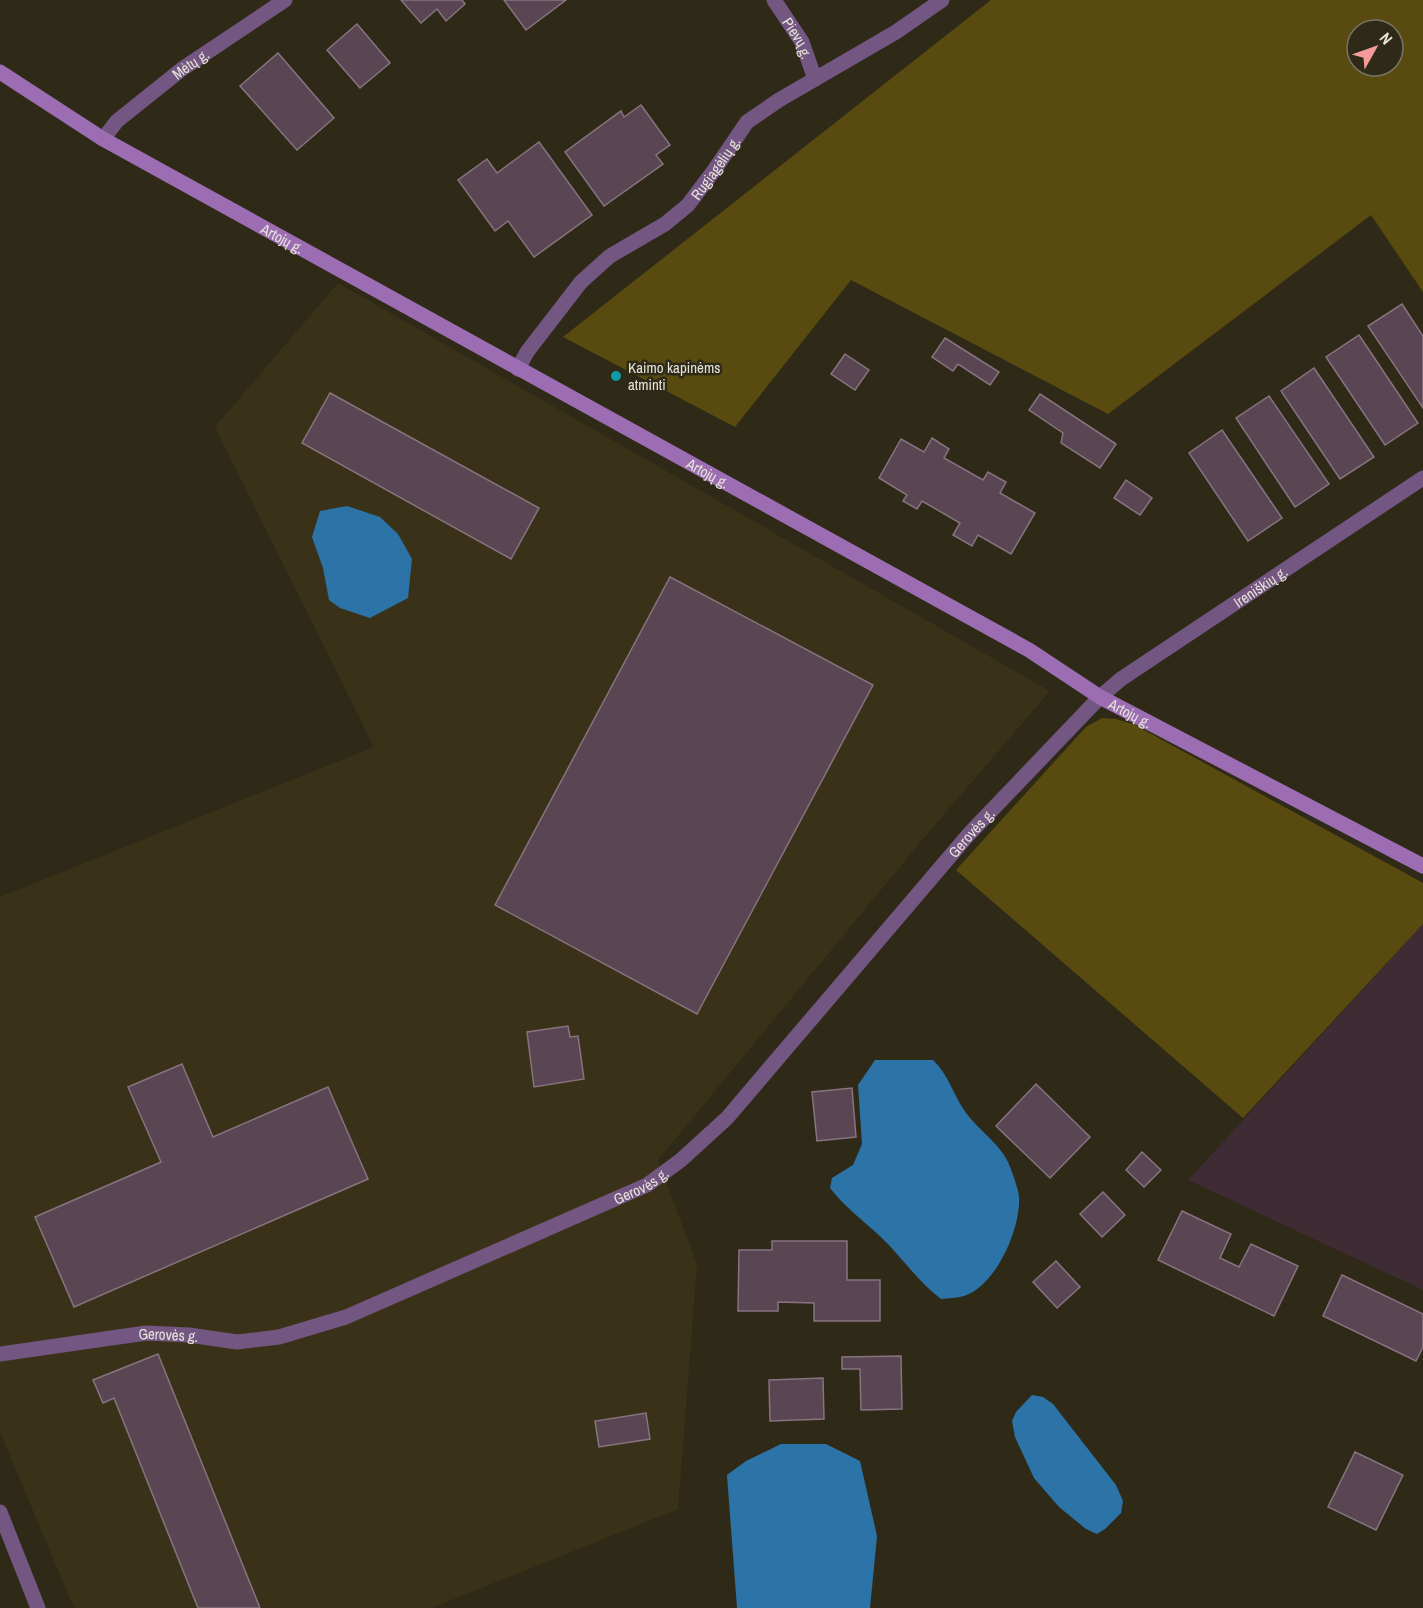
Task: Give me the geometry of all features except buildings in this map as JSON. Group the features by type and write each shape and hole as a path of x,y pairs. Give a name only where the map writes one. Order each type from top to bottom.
{"main road":[{"name":"Artojų g.","path":"0,72 104,139 1029,651 1100,697 1423,866"}],"street":[{"name":"Mėtų g.","path":"104,139 117,121 182,69 285,0"},
{"name":"Pievų g.","path":"774,0 802,42 815,79"},
{"name":"Rugiagėlių g.","path":"518,369 527,352 581,282 610,256 665,224 688,205 716,169 747,122 896,32 942,0"},
{"name":"Ireniškių g.","path":"1100,697 1130,673 1423,478"},
{"name":"Gerovės g.","path":"0,1354 146,1333 189,1335 237,1342 279,1337 346,1317 647,1185 681,1160 727,1118 969,834 1100,697"},
{"path":"0,1512 38,1608"}],"shaded area":[{"path":"991,0 1423,0 1423,292 1371,215 1108,414 851,280 735,427 563,337"},
{"path":"338,283 1050,691 922,840 658,1160 697,1264 678,1509 432,1608 74,1608 0,1432 0,897 374,747 215,427"},
{"path":"1102,718 1116,719 1135,725 1423,883 1423,924 1243,1118 956,870 1086,727"},
{"path":"1423,924 1423,1290 1188,1180"}],"water":[{"path":"347,506 380,517 398,534 412,559 408,598 370,618 340,608 329,600 323,568 312,537 320,511"},
{"path":"875,1060 933,1060 943,1071 964,1110 1008,1162 1019,1197 1016,1224 996,1268 976,1290 964,1296 941,1299 933,1293 887,1243 850,1210 830,1188 832,1178 853,1165 862,1144 858,1085"},
{"path":"1032,1395 1043,1397 1053,1404 1116,1485 1123,1501 1121,1513 1097,1534 1086,1529 1059,1507 1034,1478 1015,1437 1012,1421 1016,1412"},
{"path":"781,1444 826,1444 860,1461 877,1536 870,1608 737,1608 727,1475 746,1461"}],"place":[{"name":"Kaimo kapinėms atminti","path":"616,376"}]}
